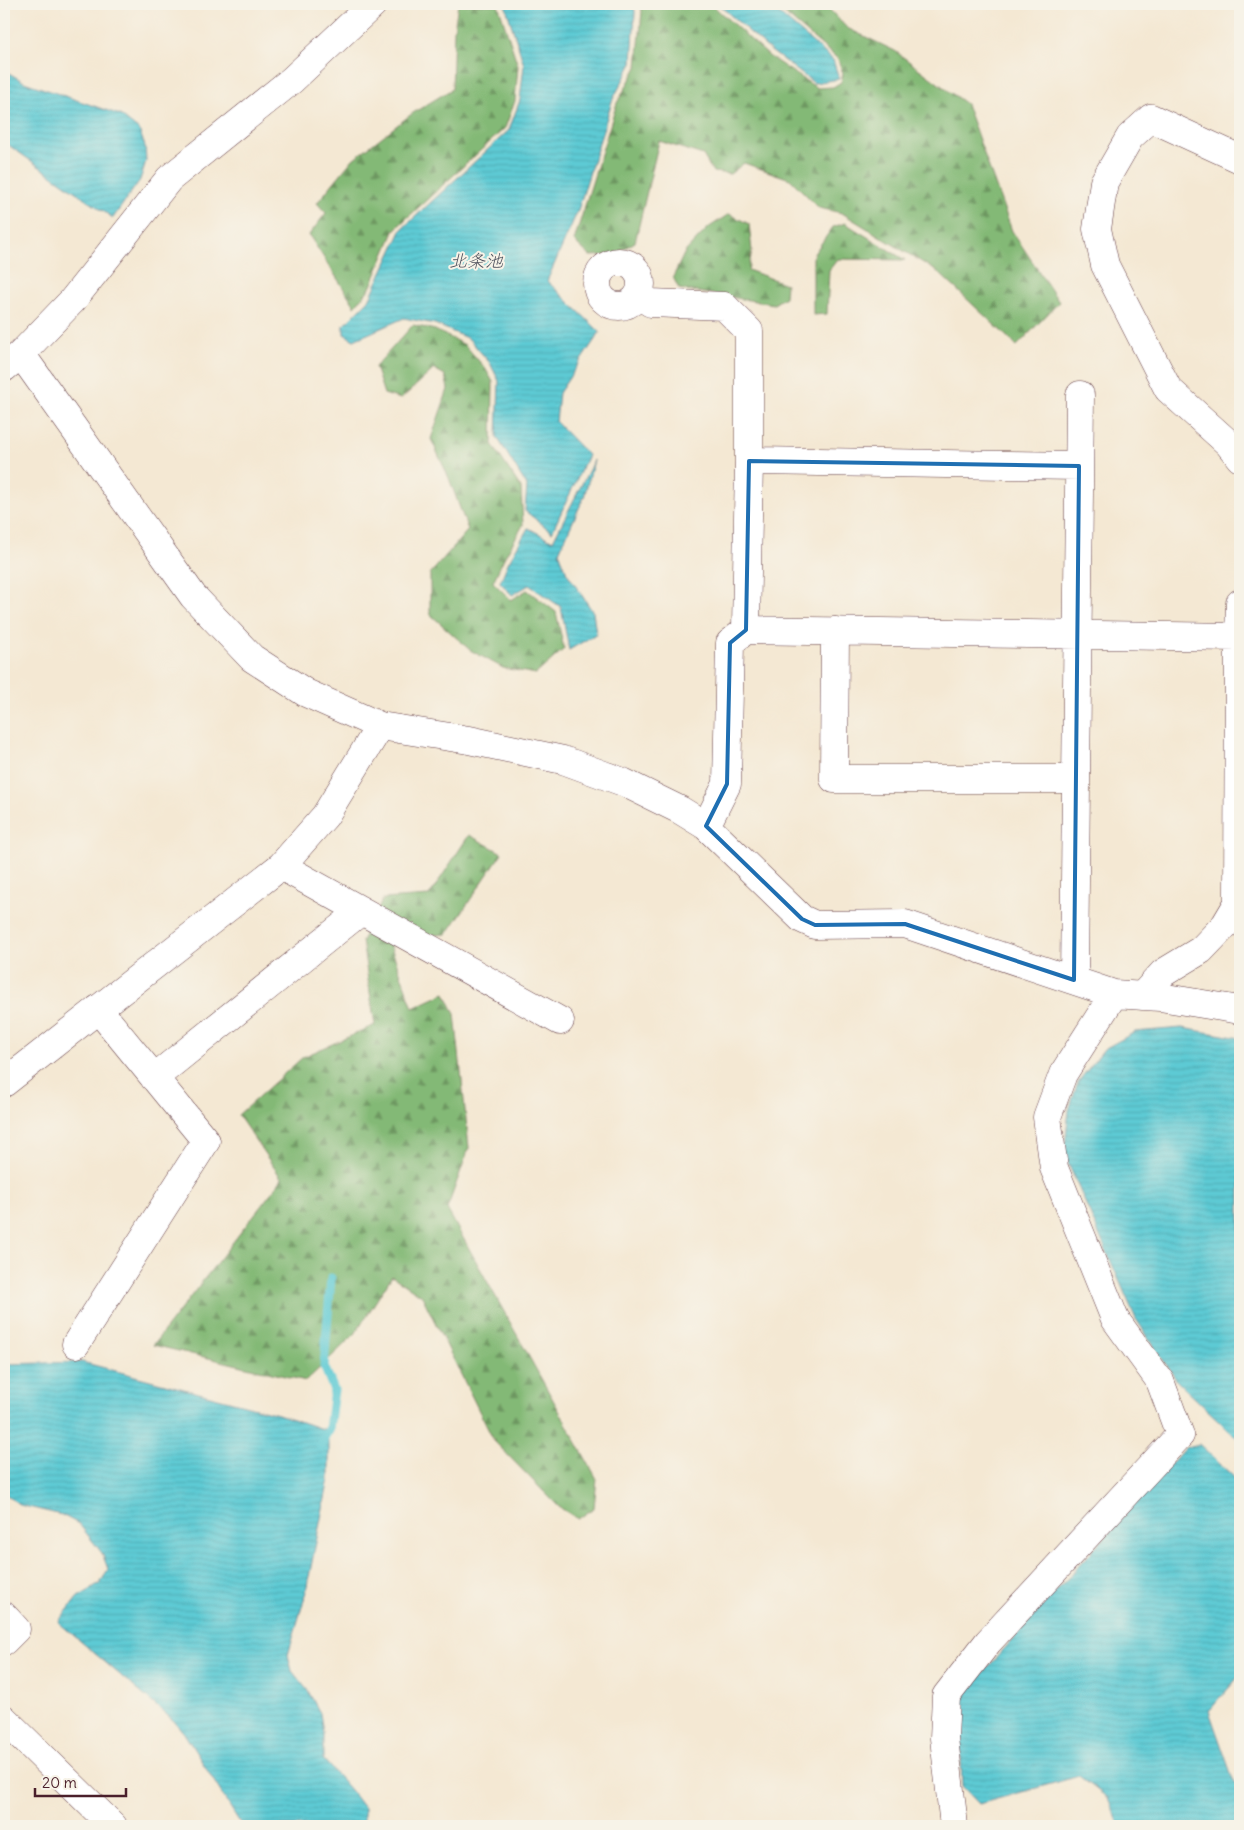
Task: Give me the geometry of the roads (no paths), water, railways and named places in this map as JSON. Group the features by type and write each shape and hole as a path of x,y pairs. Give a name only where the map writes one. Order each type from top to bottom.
{"street":[{"path":"373,4 292,80 169,179 72,302 12,361 193,596 252,658 306,693 380,726 469,740 563,760 623,782 680,810 706,826 802,919 815,925 905,924 1114,994 1160,997 1240,1010"},
{"path":"1240,159 1151,118 1130,137 1104,182 1097,229 1105,265 1168,389 1228,443 1240,458"},
{"path":"638,295 651,303 724,306 749,331 746,630"},
{"path":"1074,980 1080,395"},
{"path":"749,461 1079,466"},
{"path":"1142,996 1164,973 1201,950 1225,925 1238,903 1238,636 1240,603"},
{"path":"706,826 727,784 730,643 746,630 1238,636"},
{"path":"835,631 834,779 1076,779"},
{"path":"4,1082 281,866 325,816 380,726"},
{"path":"281,866 560,1022"},
{"path":"154,1078 361,911"},
{"path":"954,1826 944,1738 946,1696 988,1642 1180,1436 1160,1381 1115,1319 1054,1168 1047,1118 1063,1074 1114,994"},
{"path":"76,1344 206,1141 98,1009"},
{"path":"4,1616 16,1629 4,1641"},
{"path":"4,1719 113,1826"}],"water":[{"name":"北条池","path":"505,4 634,4 635,12 632,63 612,101 578,210 547,281 600,332 559,393 556,422 588,455 552,532 525,511 527,486 497,437 499,381 490,363 469,339 435,324 404,318 354,340 344,334 344,325 369,300 402,229 509,130 520,100 524,65"},
{"path":"718,4 768,4 833,60 839,79 814,83 771,51"},
{"path":"4,70 24,82 120,115 139,130 145,146 146,161 140,180 113,218 4,142"},
{"path":"594,460 584,497 559,552 567,573 593,612 596,634 569,650 561,607 529,585 512,595 500,582 508,563 528,528 553,541"},
{"path":"1182,1028 1240,1038 1240,1441 1177,1381 1136,1319 1064,1154 1069,1110 1078,1082 1104,1049 1135,1032"},
{"path":"82,1362 278,1414 325,1430 329,1445 329,1479 305,1596 288,1655 292,1671 308,1691 320,1713 323,1733 323,1759 364,1808 364,1826 242,1826 184,1733 174,1721 58,1622 78,1597 100,1584 108,1569 102,1553 79,1524 62,1515 20,1505 4,1493 4,1364"},
{"path":"1199,1444 1240,1483 1240,1675 1209,1711 1234,1782 1240,1787 1240,1826 1120,1826 1108,1798 1079,1776 979,1804 962,1786 959,1705 969,1688 1185,1448"}],"waterway":[{"path":"320,1445 329,1429 334,1390 324,1366 331,1278"}]}
